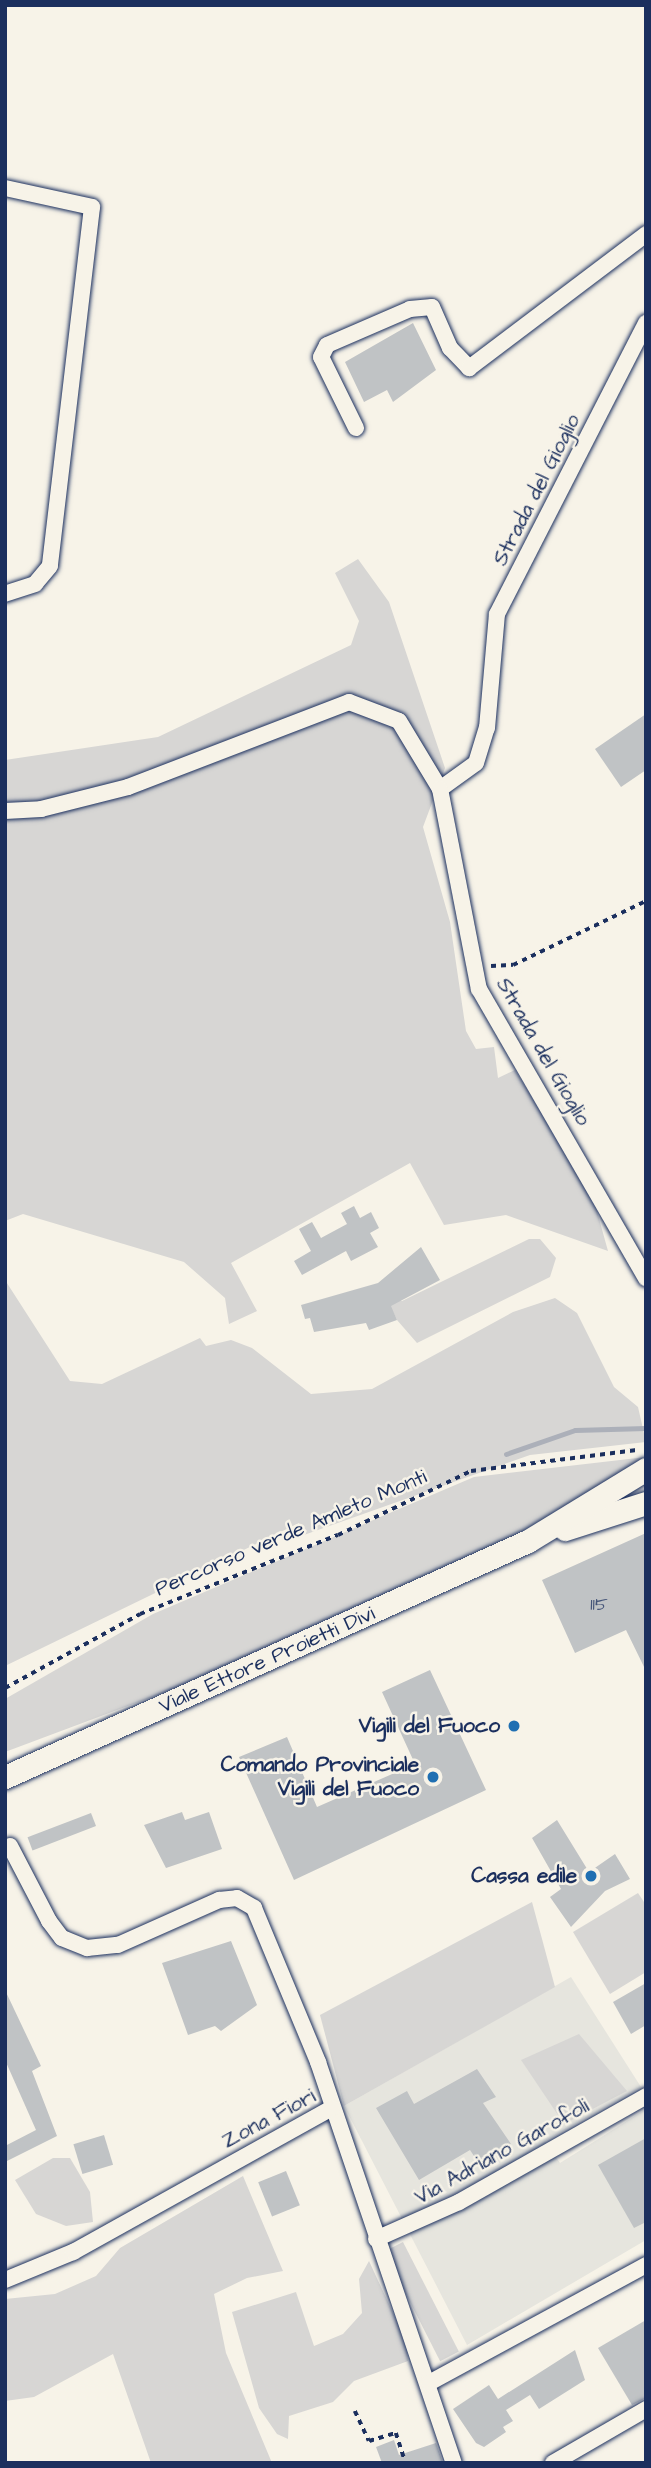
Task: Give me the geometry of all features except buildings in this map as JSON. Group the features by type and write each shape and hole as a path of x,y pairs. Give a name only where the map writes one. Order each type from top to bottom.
{"main road":[{"name":"Viale Ettore Proietti Divi","path":"528,1541 646,1469"},
{"name":"Viale Ettore Proietti Divi","path":"5,1777 528,1541 646,1503"}],"street":[{"path":"5,188 92,207 50,566 35,584 5,594"},
{"path":"356,428 321,357 327,345 410,309 432,307 450,348 469,368 646,234"},
{"name":"Strada del Gioglio","path":"440,789 476,763 487,728 497,614 646,323"},
{"name":"Strada del Gioglio","path":"5,811 41,809 128,787 349,702 399,721 440,789 479,989 646,1278"},
{"path":"10,1846 49,1922 62,1938 87,1948 118,1945 219,1900 237,1898 254,1908 332,2108"},
{"name":"Via Adriano Garofoli","path":"376,2239 459,2202 646,2096"},
{"name":"Zona Fiori","path":"5,2280 73,2252 332,2108 429,2383 454,2463"},
{"path":"429,2383 646,2265"},
{"path":"553,2463 646,2409"}],"path":[{"path":"475,968 513,965 646,901"},
{"name":"Percorso verde Amleto Monti","path":"5,1688 140,1614 338,1535 471,1471 646,1450"},
{"path":"355,2411 369,2441 396,2433 406,2463"}],"shaded area":[{"path":"358,559 389,602 445,768 423,827 450,922 466,1031 476,1049 494,1047 498,1078 515,1070 593,1197 608,1251 506,1215 444,1225 410,1163 231,1263 257,1311 229,1324 225,1298 184,1262 23,1214 5,1221 5,760 158,737 351,645 359,621 335,573"},
{"path":"529,1239 540,1239 556,1258 550,1277 417,1343 397,1320 385,1296 402,1301"},
{"path":"5,1280 70,1381 102,1384 200,1338 206,1346 231,1340 252,1348 311,1394 372,1389 513,1312 555,1298 577,1313 614,1387 638,1407 646,1442 530,1455 301,1536 299,1523 5,1666"},
{"path":"646,1457 575,1508 277,1650 5,1752 5,1699 153,1614 474,1477"},
{"path":"638,1893 646,1905 646,1972 610,1994 573,1932"},
{"path":"532,1902 555,1987 344,2106 320,2015"},
{"path":"571,1977 641,2087 545,2141 560,2163 646,2109 646,2240 467,2345 344,2106"},
{"path":"579,2034 627,2091 564,2124 521,2060"},
{"path":"53,2158 70,2158 90,2192 93,2222 66,2226 36,2214 15,2180"},
{"path":"243,2176 283,2271 247,2278 214,2294 226,2353 272,2463 151,2463 113,2354 34,2397 5,2401 5,2299 55,2294 96,2276 120,2248"},
{"path":"403,2242 459,2352 440,2361 384,2252"},
{"path":"369,2261 406,2341 408,2361 354,2381 333,2402 289,2416 288,2439 277,2434 259,2408 232,2312 296,2292 314,2346 343,2334 362,2313 359,2279"}],"waterway":[{"path":"506,1454 575,1430 646,1428"}],"place":[{"name":"Vigili del Fuoco","path":"514,1726"},
{"name":"Comando Provinciale Vigili del Fuoco","path":"433,1777"},
{"name":"Cassa edile","path":"591,1876"}]}
